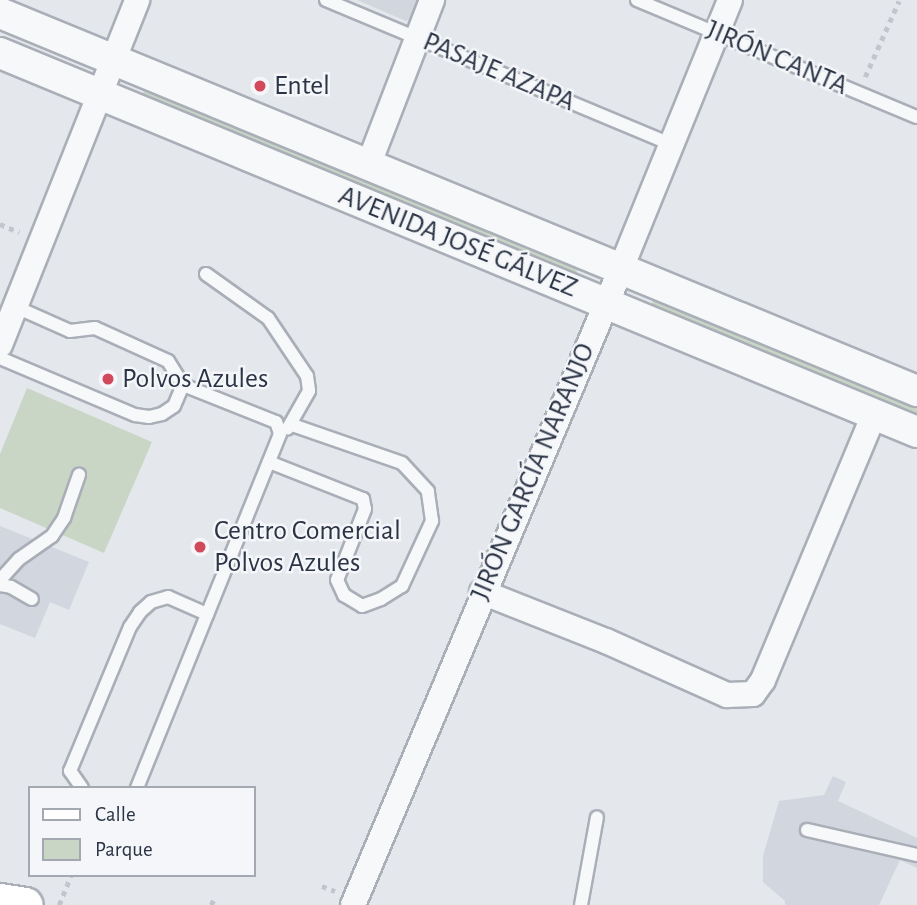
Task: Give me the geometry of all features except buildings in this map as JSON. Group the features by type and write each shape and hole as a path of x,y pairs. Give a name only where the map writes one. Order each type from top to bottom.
{"main road":[{"path":"0,901 25,905"}],"street":[{"path":"0,345 137,0"},
{"path":"368,166 432,0"},
{"name":"JIRÓN GARCÍA NARANJO","path":"353,905 482,592 620,271 730,0"},
{"name":"AVENIDA JOSÉ GÁLVEZ","path":"0,13 620,271 917,391"},
{"name":"AVENIDA JOSÉ GÁLVEZ","path":"0,53 917,432"},
{"path":"482,592 606,641 727,695 744,697 753,694 763,680 874,414"}],"lane":[{"name":"PASAJE AZAPA","path":"326,0 671,144"},
{"name":"JIRÓN CANTA","path":"637,0 917,117"},
{"path":"138,786 279,434 292,425 309,391 307,376 268,318 206,274"},
{"path":"16,307 70,331 95,328 168,361 183,385 276,422 279,434"},
{"path":"0,358 135,415 149,417 162,414 174,406 183,385"},
{"path":"268,462 363,499 365,509 337,580 344,595 362,606 402,586 432,521 428,491 402,463 292,425"},
{"path":"0,580 19,559 52,536 64,518 79,475"},
{"path":"0,585 11,587 32,599"},
{"path":"81,786 70,771 130,627 140,612 151,602 168,597 207,614"},
{"path":"581,905 597,817"},
{"path":"807,830 917,855"}],"path":[{"path":"859,92 899,1"},
{"path":"59,905 70,877"}],"shaded area":[{"path":"357,0 418,0 411,19 406,21"},
{"path":"0,526 89,562 69,610 50,602 35,638 0,624"},
{"path":"833,776 846,782 838,801 917,838 917,868 900,860 879,905 785,905 785,901 763,882 763,856 779,801 824,795"}],"green space":[{"path":"146,86 580,264 575,276 141,98"},
{"path":"655,296 917,404 917,418 650,308"},
{"path":"27,388 152,442 104,553 0,508 0,454"}],"place":[{"name":"Entel","path":"260,86"},
{"name":"Polvos Azules","path":"108,379"},
{"name":"Centro Comercial Polvos Azules","path":"200,547"}]}
